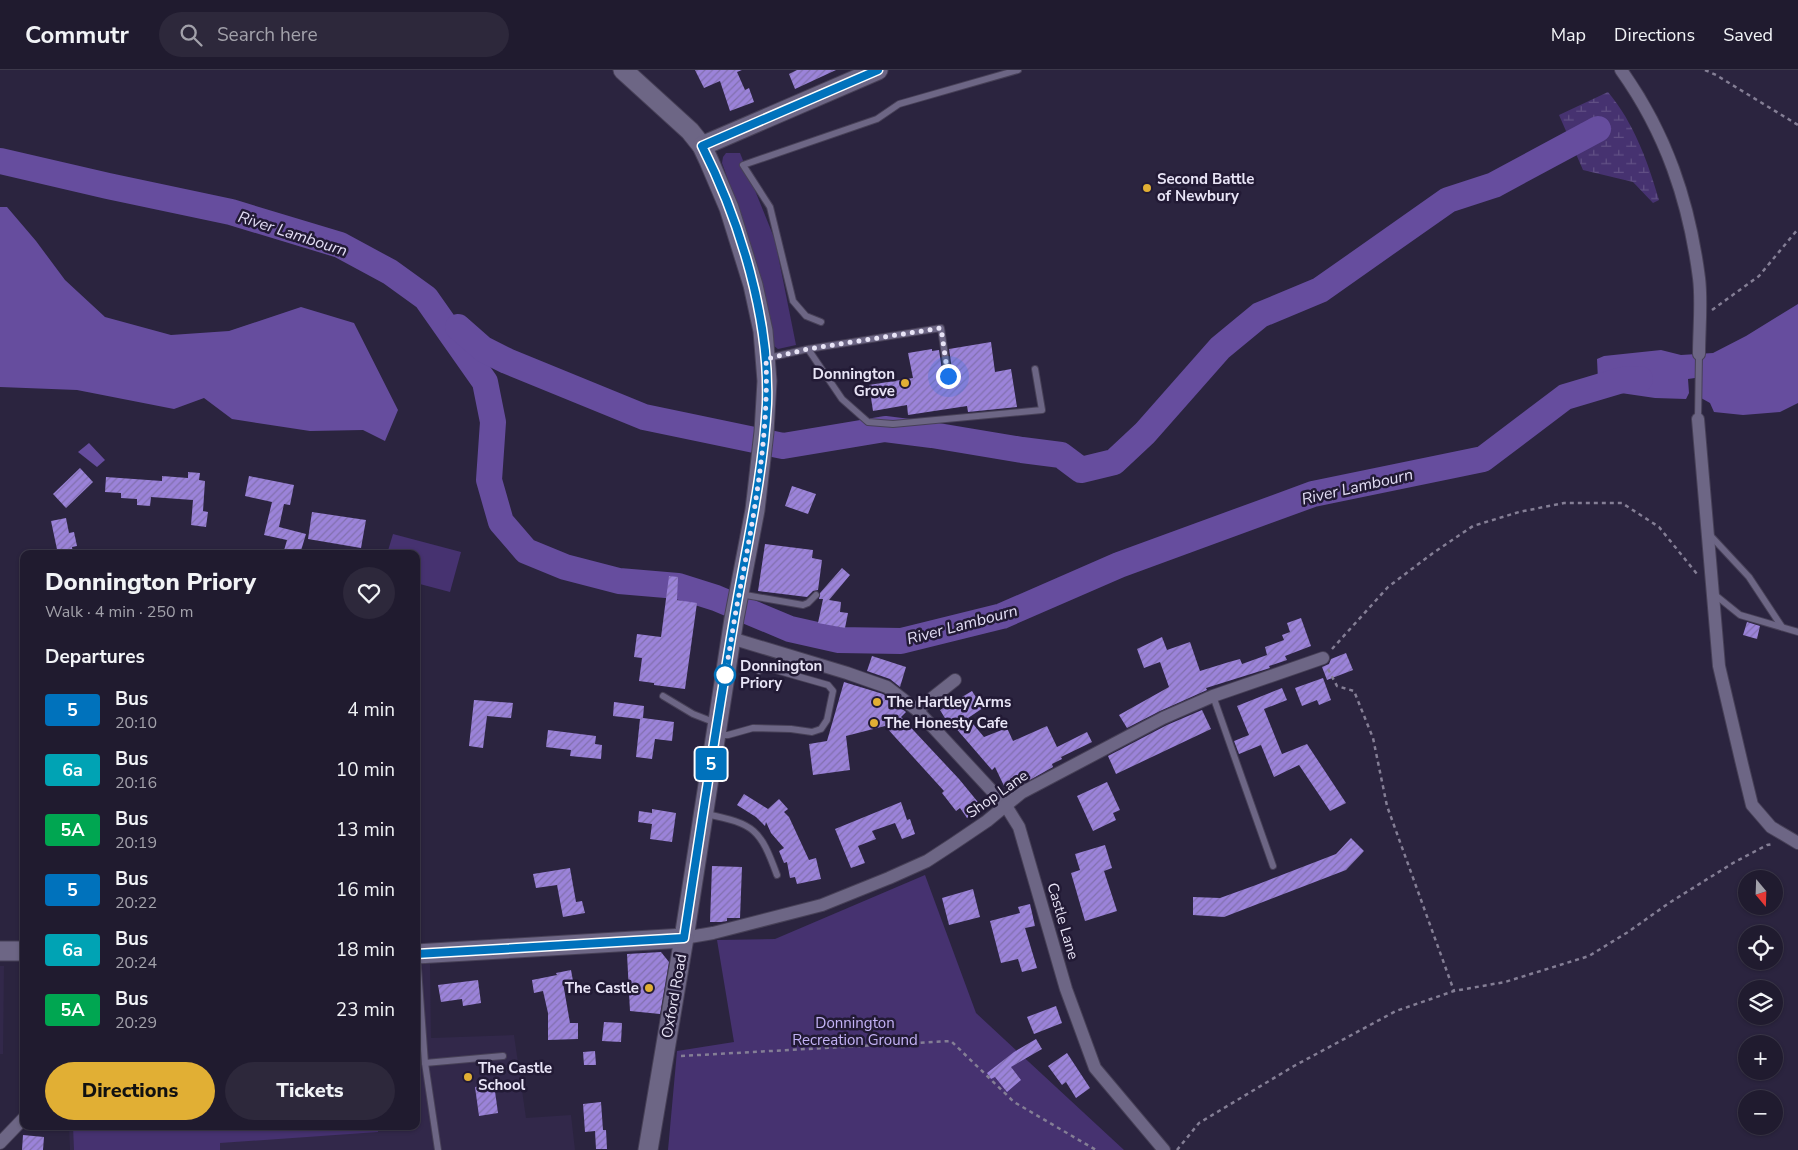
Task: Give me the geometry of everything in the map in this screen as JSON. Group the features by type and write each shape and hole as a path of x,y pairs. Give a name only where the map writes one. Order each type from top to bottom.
{"main road":[{"path":"623,70 690,130 702,146 728,208 753,285 760,312 766,359"},
{"path":"702,146 878,70"},
{"name":"Oxford Road","path":"648,1150 738,597 753,519 767,404 766,359"},
{"path":"420,954 684,938"},
{"path":"0,951 20,951"}],"street":[{"path":"1621,70 1658,129 1671,161 1686,208 1699,279 1699,354"},
{"path":"1698,419 1719,666 1752,805 1770,827 1797,843"},
{"name":"Castle Lane","path":"733,629 887,687 917,710 1006,806 1019,827 1066,989 1095,1068 1164,1150"},
{"name":"Shop Lane","path":"684,938 713,933 813,907 889,878 927,861 1006,806 1021,793 1163,718 1213,696 1323,658"},
{"path":"917,710 955,680"},
{"path":"0,1143 20,1122"}],"lane":[{"path":"821,322 806,316 794,301 770,207 743,165 877,119 899,104 1018,70"},
{"path":"766,359 808,349 941,328 948,376"},
{"path":"808,349 842,399 868,422 893,424 1042,410 1035,369"},
{"path":"1698,419 1699,354"},
{"path":"1708,533 1749,577 1782,627"},
{"path":"1713,593 1740,615 1798,632"},
{"path":"738,597 803,606 816,595"},
{"path":"663,696 716,730 728,735 753,728 791,729 812,732 821,729 827,720 833,691 828,685 765,667 759,671"},
{"path":"1213,696 1273,866"},
{"path":"703,814 736,820 751,828 767,850 777,875"},
{"path":"420,1002 425,1062 438,1150"},
{"path":"425,1062 503,1056"}],"path":[{"path":"1705,70 1716,74 1798,125"},
{"path":"1698,321 1759,276 1798,230"},
{"path":"1454,991 1387,806 1373,738 1354,691 1337,686 1323,658 1388,587 1473,526 1518,512 1564,503 1622,503 1659,527 1713,593"},
{"path":"1178,1150 1199,1123 1294,1066 1396,1011 1454,991 1505,982 1589,956 1733,863 1767,845 1797,843"},
{"path":"663,1057 951,1041 1014,1102 1096,1150"}],"shaded area":[{"path":"0,207 7,207 36,241 65,280 105,317 171,335 229,331 301,307 354,323 398,410 385,441 363,430 310,431 232,419 204,398 174,409 77,390 0,387"},
{"path":"1798,304 1798,403 1780,412 1743,415 1714,412 1710,403 1701,398 1702,377 1688,379 1689,393 1686,399 1655,398 1614,392 1598,380 1597,359 1604,356 1661,350 1681,355 1713,353 1746,336"},
{"path":"89,443 105,460 97,467 78,452"},
{"name":"The Castle School","path":"420,964 430,964 431,1038 514,1035 526,1118 571,1115 575,1150 70,1150 69,1130 420,1130"},
{"path":"0,966 4,966 3,1054 0,1054"}],"green space":[{"path":"1608,92 1633,130 1645,157 1659,200 1653,203 1633,182 1583,170 1559,115"},
{"path":"726,153 740,153 775,240 796,345 778,349 771,344 735,199 722,163"},
{"path":"393,534 461,552 450,592 420,584 420,550 388,550"},
{"name":"Donnington Recreation Ground","path":"925,875 976,1013 1124,1150 668,1150 677,1051 734,1042 717,940 775,939"},
{"path":"73,1130 378,1130 378,1132 220,1143 220,1150 74,1150"}],"building":[{"path":"695,70 742,70 737,72 745,90 749,88 754,102 730,111 720,81 704,88"},
{"path":"797,70 836,70 795,89 789,74"},
{"path":"991,342 995,372 1011,369 1017,407 968,412 967,406 908,415 907,405 873,411 869,385 913,378 908,353 932,349 932,351 939,350 943,377 948,381 953,376 949,349"},
{"path":"80,468 93,482 66,508 53,494"},
{"path":"188,472 200,473 199,480 205,481 203,511 208,512 206,527 191,525 193,500 151,497 150,506 137,505 137,499 121,498 121,493 105,492 106,477 162,481 162,476 188,478"},
{"path":"249,476 294,485 290,505 284,504 279,527 306,534 301,550 284,550 287,540 264,535 272,502 245,496"},
{"path":"792,486 816,494 808,514 785,506"},
{"path":"312,512 366,520 361,548 308,539"},
{"path":"66,518 69,533 74,532 77,546 72,547 72,550 57,550 51,521"},
{"path":"765,544 813,550 812,558 822,560 818,590 813,591 807,597 758,591"},
{"path":"842,568 850,575 829,600 841,602 840,612 848,613 845,628 818,623 823,599 819,599 820,593"},
{"path":"669,576 678,577 677,600 697,603 685,689 639,681 642,658 634,657 637,634 661,637"},
{"path":"1301,618 1311,646 1285,656 1287,660 1269,666 1270,668 1206,688 1207,690 1127,728 1119,715 1169,687 1160,662 1144,668 1137,649 1162,637 1167,650 1190,642 1200,671 1240,659 1242,664 1267,655 1265,647 1284,640 1282,635 1290,632 1287,623"},
{"path":"1747,622 1760,626 1757,639 1743,635"},
{"path":"1346,653 1353,670 1327,680 1322,667 1329,664 1331,659"},
{"path":"872,656 906,667 900,687 890,679 867,671"},
{"path":"1323,678 1331,700 1319,705 1317,700 1302,706 1295,688"},
{"path":"844,682 883,694 906,712 901,717 959,779 982,807 967,818 960,808 956,811 942,793 944,791 885,726 846,736 850,770 813,775 809,744 827,741"},
{"path":"1282,688 1287,700 1264,709 1282,754 1307,744 1346,803 1330,811 1299,765 1274,777 1261,745 1239,754 1234,741 1249,735 1237,706"},
{"path":"972,691 983,708 968,718 984,737 1007,728 1013,741 1047,726 1057,747 1087,732 1092,742 1061,757 1062,759 1052,764 1053,767 1010,791 1008,786 1005,788 995,767 992,770 954,726 951,728 940,710"},
{"path":"474,700 513,703 511,718 487,716 483,748 469,746"},
{"path":"614,702 644,706 643,718 674,722 672,741 655,739 652,759 636,757 640,719 613,716"},
{"path":"1202,710 1211,729 1116,774 1108,756 1167,725"},
{"path":"548,730 596,736 595,744 602,745 601,759 570,756 571,750 546,747"},
{"path":"1107,782 1120,810 1113,813 1116,820 1093,831 1077,796"},
{"path":"744,794 768,809 779,799 788,809 784,812 789,817 809,860 816,858 821,879 797,884 795,877 790,878 787,862 784,863 779,851 784,848 771,833 766,822 765,826 756,817 737,805"},
{"path":"901,802 907,820 910,819 915,834 902,839 895,823 872,831 876,839 858,846 865,863 851,868 835,829"},
{"path":"652,809 676,813 672,842 650,839 652,824 638,822 639,811 652,813"},
{"path":"1351,838 1364,851 1346,870 1224,917 1193,915 1193,897 1220,898 1256,885 1336,854"},
{"path":"1105,845 1112,868 1104,871 1117,911 1085,921 1071,873 1080,870 1075,854"},
{"path":"712,866 742,867 740,918 727,918 727,921 710,922"},
{"path":"570,868 576,902 582,901 585,913 563,917 557,885 536,888 533,874"},
{"path":"973,889 980,917 949,925 942,898"},
{"path":"1030,904 1035,926 1025,928 1037,968 1022,972 1018,959 1001,963 990,921 1020,913 1018,907"},
{"name":"The Castle","path":"661,952 669,962 660,1014 630,1011 627,954"},
{"path":"571,970 573,981 563,983 570,1023 578,1023 578,1039 548,1040 548,1013 543,991 534,993 532,980"},
{"path":"478,980 481,1003 463,1006 462,999 441,1002 438,985"},
{"path":"1056,1006 1062,1023 1034,1034 1027,1017"},
{"path":"604,1022 622,1023 621,1042 602,1041"},
{"path":"1036,1039 1042,1049 1011,1067 1021,1080 1007,1092 995,1077 991,1079 987,1073 1014,1052"},
{"path":"595,1051 596,1065 584,1065 583,1052"},
{"path":"1067,1053 1090,1088 1076,1098 1066,1082 1062,1085 1048,1066"},
{"path":"494,1084 498,1113 479,1116 475,1087"},
{"path":"601,1102 603,1130 606,1130 607,1149 596,1149 595,1131 585,1132 583,1104"},
{"path":"23,1135 44,1137 43,1150 22,1150"}],"waterway":[{"path":"458,327 483,349 507,361 644,417 783,446 885,429 1061,455 1081,470 1114,462 1145,433 1220,348 1260,315 1320,290 1448,200 1494,185 1598,129"},
{"name":"River Lambourn","path":"0,161 231,212 340,245 390,272 426,298 485,382 493,422 489,480 501,522 526,551 565,567 619,581 678,586 716,598 790,629 839,640 901,641 1002,616 1119,565 1313,494 1483,459 1565,397 1622,380 1640,379"}],"bus line":[{"name":"5","path":"420,954 684,938 734,620 755,510 767,404 765,348 760,312 742,248 714,172 702,146 878,70"}],"place":[{"name":"Second Battle of Newbury","path":"1147,188"},
{"name":"Donnington Grove","path":"905,383"},
{"name":"Donnington Priory","path":"725,675"},
{"name":"The Hartley Arms","path":"877,702"},
{"name":"The Honesty Cafe","path":"874,723"},
{"name":"The Castle","path":"649,988"},
{"name":"The Castle School","path":"468,1077"}],"route":[{"path":"725,675 755,510 767,404 766,359 808,349 941,328 948,376"}]}
